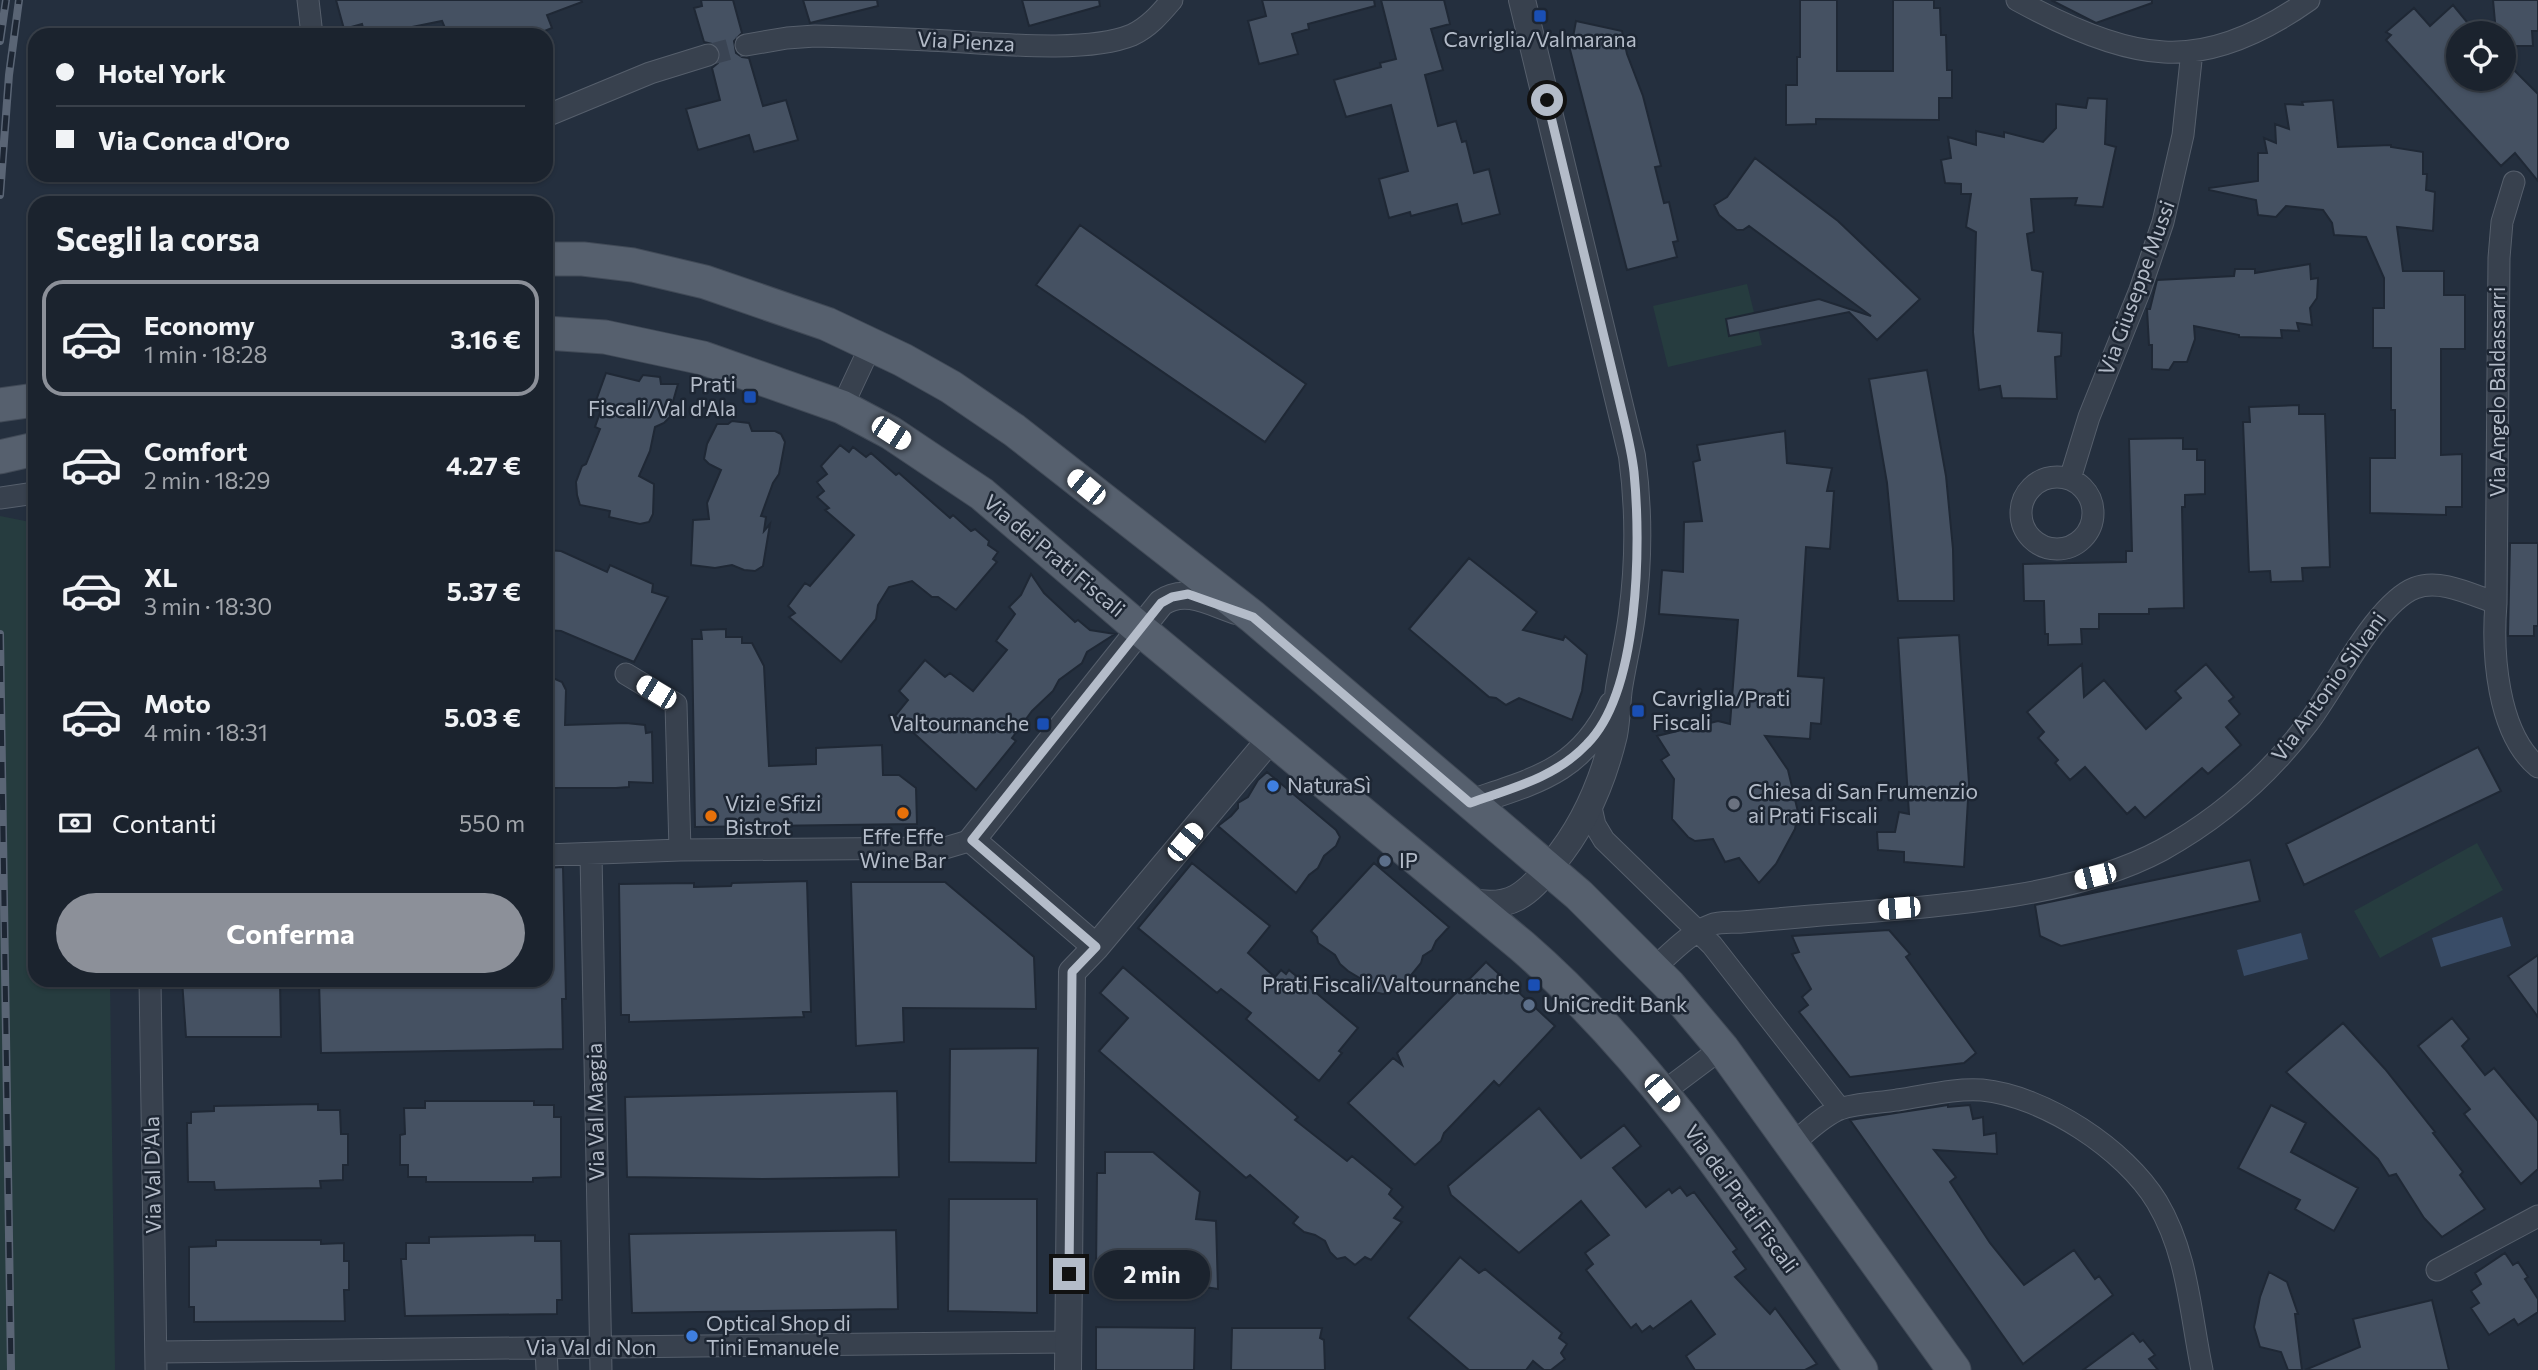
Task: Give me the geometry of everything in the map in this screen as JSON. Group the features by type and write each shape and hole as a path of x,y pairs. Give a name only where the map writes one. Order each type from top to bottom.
{"main road":[{"path":"553,259 613,262 693,279 789,309 912,364 987,411 1253,617 1442,781 1579,895 1675,993 1722,1048 1954,1370"},
{"name":"Via dei Prati Fiscali","path":"553,333 605,337 682,353 776,382 842,407 891,433 982,494 1576,994 1662,1093 1730,1181 1861,1370"},
{"path":"0,405 28,401"},
{"path":"0,457 28,451"}],"street":[{"path":"308,0 311,28"},
{"name":"Via Pienza","path":"746,45 815,36 1010,44 1095,43 1134,34 1157,18 1172,0"},
{"path":"1468,901 1489,905 1506,903 1524,894 1566,847 1590,803 1601,778 1614,734 1632,613 1636,564 1634,471 1624,420 1522,0"},
{"path":"2017,0 2072,27 2108,40 2156,51 2192,51 2257,32 2309,0"},
{"name":"Via Giuseppe Mussi","path":"2070,479 2089,417 2140,290 2163,222 2183,135 2192,51"},
{"path":"553,113 650,73 708,55"},
{"name":"Via Angelo Baldassarri","path":"2496,603 2498,258 2502,222 2514,182"},
{"path":"842,407 871,345"},
{"path":"0,498 28,494"},
{"name":"Via Antonio Silvani","path":"1652,970 1714,924 2004,897 2127,866 2158,852 2206,823 2268,771 2309,723 2384,610 2395,598 2417,587 2434,585 2496,603"},
{"path":"553,855 680,850 946,848 972,840 1161,603 1183,594 1253,617"},
{"path":"2496,603 2494,634 2507,719 2523,752 2538,767"},
{"path":"626,674 676,705 680,850"},
{"path":"1470,803 1531,782 1570,761 1596,734 1619,687"},
{"path":"1068,1370 1072,972 1272,737"},
{"path":"1590,803 1595,825 1604,840 1700,932 1840,1109"},
{"path":"972,840 1096,947"},
{"name":"Via Val Maggia","path":"592,854 601,1370"},
{"name":"Via Val D'Ala","path":"150,987 156,1361"},
{"path":"1662,1093 1722,1048"},
{"path":"1792,1144 1840,1109 1957,1091 1987,1091 2015,1098 2076,1126 2109,1147 2128,1165 2151,1193 2175,1239 2186,1275 2202,1370"},
{"path":"2437,1270 2538,1216"},
{"name":"Via Val di Non","path":"156,1361 547,1348 1068,1342"},
{"path":"547,1348 547,1370"}],"green space":[{"path":"1747,284 1762,345 1668,367 1653,306"},
{"path":"0,516 28,522 28,987 110,987 115,1370 0,1370"},
{"path":"2477,843 2503,890 2380,958 2354,911"}],"water":[{"path":"2502,917 2511,946 2441,967 2432,938"},
{"path":"2301,933 2308,959 2244,976 2237,950"}],"building":[{"path":"336,0 582,2 547,15 552,28 445,28 442,21 407,28 363,28 362,24 344,28"},
{"path":"701,0 733,0 742,33 734,41 736,53 749,58 763,106 786,100 798,140 754,152 749,135 698,150 686,109 720,100 712,68 718,63 721,52 716,45 704,42 694,8 702,6"},
{"path":"803,0 877,0 878,6 810,23"},
{"path":"1022,0 1099,0 1100,6 1029,26"},
{"path":"1262,0 1374,0 1375,6 1308,24 1309,29 1292,34 1298,54 1259,64 1248,21 1266,16"},
{"path":"1381,0 1444,0 1450,24 1431,29 1443,70 1425,75 1438,126 1456,121 1462,142 1466,141 1474,173 1489,169 1500,214 1462,224 1457,204 1411,216 1410,212 1389,218 1379,179 1408,171 1391,105 1346,117 1334,80 1381,67 1380,63 1396,59"},
{"path":"1800,0 1837,0 1837,71 1893,71 1893,0 1934,0 1934,8 1940,8 1941,35 1946,35 1947,70 1952,70 1952,98 1939,98 1939,120 1816,119 1816,124 1786,125 1786,85 1797,85"},
{"path":"2051,0 2152,0 2152,3 2096,23"},
{"path":"2493,0 2538,0 2538,31 2532,31 2533,46 2516,46 2516,21 2495,21"},
{"path":"2453,5 2466,21 2446,21 2446,91 2516,91 2516,72 2538,94 2538,181 2515,153 2501,166 2386,40 2391,35 2386,32 2414,8 2430,26"},
{"path":"1576,21 1622,31 1627,54 1643,96 1661,166 1655,167 1664,203 1669,202 1678,241 1673,242 1677,257 1627,270 1567,38 1573,37"},
{"path":"2088,98 2107,99 2105,144 2116,147 2103,207 2075,205 2077,198 2031,199 2034,232 2027,234 2032,270 2043,272 2038,331 2062,333 2061,356 2055,357 2057,399 2002,398 2000,386 1979,390 1973,332 1976,232 1966,227 1971,194 1961,194 1961,184 1945,183 1941,160 1951,158 1948,137 1976,145 1976,131 2004,137 2004,132 2043,142 2056,128 2056,104 2086,108"},
{"path":"2333,100 2338,147 2391,145 2423,152 2423,174 2427,174 2426,190 2435,192 2433,231 2397,227 2403,271 2444,271 2444,295 2465,295 2465,349 2441,349 2441,455 2462,454 2462,507 2446,507 2446,515 2370,513 2370,458 2395,458 2395,410 2391,410 2391,348 2373,348 2373,308 2384,308 2384,278 2366,237 2334,235 2332,223 2323,210 2286,206 2276,217 2258,215 2256,200 2209,190 2258,181 2258,153 2267,153 2264,138 2276,143 2275,124 2289,129 2285,104 2303,105 2302,102"},
{"path":"1755,158 1838,221 1920,299 1877,340 1849,312 1729,336 1726,319 1819,299 1871,316 1749,226 1737,230 1719,215 1714,205 1727,197"},
{"path":"1080,225 1306,384 1265,442 1036,285"},
{"path":"2310,264 2311,279 2318,278 2317,298 2310,308 2312,325 2297,323 2299,331 2281,330 2282,338 2239,337 2194,326 2195,339 2187,362 2174,362 2169,370 2152,369 2147,309 2150,309 2157,280 2234,276 2235,269 2255,269 2255,273"},
{"path":"1927,370 1946,476 1953,549 1954,601 1898,601 1887,483 1869,379"},
{"path":"606,373 639,381 643,375 660,377 661,384 678,384 672,405 674,413 664,423 655,427 650,451 639,476 654,484 653,514 649,522 640,524 609,517 610,511 580,505 577,495 576,482 600,429 595,427 601,410 593,409"},
{"path":"2299,405 2299,414 2325,414 2330,567 2302,568 2303,581 2271,582 2270,571 2249,572 2243,422 2250,422 2249,407"},
{"path":"732,421 749,423 752,431 775,431 781,434 785,442 779,474 761,516 766,517 764,531 770,524 763,566 755,571 732,565 715,568 691,565 693,520 709,519 707,503 721,470 704,459 707,444 717,424 728,424"},
{"path":"1785,431 1787,463 1832,468 1827,491 1834,491 1830,549 1806,547 1798,676 1824,678 1821,724 1811,723 1810,739 1765,736 1788,770 1798,812 1795,829 1776,864 1759,883 1739,858 1725,862 1713,839 1695,841 1672,819 1674,779 1661,760 1669,755 1657,736 1718,721 1730,724 1738,620 1659,614 1662,570 1683,572 1684,522 1702,521 1693,462 1700,460 1697,445"},
{"path":"2183,438 2183,449 2197,449 2197,460 2205,460 2205,494 2185,495 2185,507 2182,507 2184,608 2149,609 2149,614 2099,614 2099,629 2081,629 2082,644 2048,645 2044,601 2024,601 2023,564 2126,562 2126,551 2132,551 2129,439"},
{"path":"840,445 849,452 853,447 866,457 871,453 896,475 899,473 950,518 953,515 971,531 975,529 989,541 988,545 998,552 993,559 997,562 956,610 938,597 932,597 912,581 889,587 878,605 876,619 841,662 789,617 795,613 788,606 805,583 810,586 854,535 825,510 829,508 817,497 824,491 817,482 827,474 821,466"},
{"path":"2510,543 2538,543 2538,626 2534,626 2534,636 2508,636"},
{"path":"553,550 561,551 607,572 610,565 653,584 652,592 668,597 634,662 561,631 553,630"},
{"path":"1469,558 1537,612 1523,630 1563,640 1565,636 1587,655 1582,691 1572,720 1519,698 1506,705 1489,697 1409,629"},
{"path":"1031,574 1044,593 1075,622 1078,620 1090,630 1115,634 1087,652 1082,663 1059,680 1053,691 1032,711 1012,738 1016,741 976,790 895,716 908,700 899,691 925,660 945,677 950,673 973,691 1007,650 996,641 1015,614 1009,607 1021,595"},
{"path":"726,629 726,637 742,637 742,643 752,643 764,666 769,766 816,764 816,748 882,745 883,775 899,775 916,788 917,824 695,827 692,639 702,639 701,630"},
{"path":"1959,635 1969,783 1964,867 1904,862 1904,852 1878,850 1877,832 1895,832 1899,812 1909,814 1898,638"},
{"path":"2082,664 2084,697 2104,680 2146,729 2181,698 2175,691 2206,664 2234,697 2229,701 2240,714 2226,727 2241,745 2208,774 2202,768 2145,818 2135,807 2127,814 2085,767 2070,780 2055,763 2058,760 2038,738 2044,732 2027,712"},
{"path":"553,678 562,682 566,690 565,725 626,723 645,725 646,733 652,732 653,783 629,782 629,787 553,788"},
{"path":"2478,747 2501,791 2304,885 2286,844"},
{"path":"1267,772 1336,830 1340,837 1336,846 1324,856 1318,868 1309,875 1296,893 1218,826 1231,816 1238,808 1238,803 1248,797 1258,780"},
{"path":"2250,860 2260,901 2061,946 2040,936 2035,905"},
{"path":"1192,863 1270,926 1248,953 1275,977 1281,970 1286,974 1289,970 1358,1028 1319,1081 1246,1019 1251,1013 1221,989 1217,993 1138,928"},
{"path":"1374,863 1449,927 1436,941 1432,950 1423,956 1421,963 1408,979 1403,983 1398,982 1391,991 1383,994 1374,992 1371,985 1340,964 1335,955 1318,943 1317,937 1311,931"},
{"path":"563,867 566,999 562,999 563,1049 321,1053 319,987 553,987 553,868"},
{"path":"807,881 811,1012 803,1012 804,1017 629,1022 629,1015 621,1015 619,884 694,883 694,887"},
{"path":"851,882 945,882 1034,957 1036,1009 903,1008 904,1042 856,1046"},
{"path":"1889,930 1910,954 1906,957 1976,1053 1964,1063 1850,1077 1799,1012 1808,1005 1802,997 1811,989 1792,954 1799,952 1792,936"},
{"path":"2538,955 2538,1017 2508,976"},
{"path":"1486,962 1555,1026 1499,1086 1494,1081 1444,1133 1441,1141 1415,1165 1348,1103 1393,1058 1402,1065 1397,1053"},
{"path":"1123,967 1298,1117 1295,1120 1347,1161 1352,1156 1392,1189 1389,1194 1403,1207 1394,1218 1402,1222 1371,1260 1365,1257 1355,1265 1345,1257 1337,1259 1325,1241 1304,1232 1293,1223 1298,1217 1250,1175 1246,1178 1099,1051 1128,1018 1100,993"},
{"path":"182,987 280,987 281,1037 186,1037"},
{"path":"2452,1018 2469,1039 2462,1046 2485,1075 2494,1068 2538,1121 2538,1169 2521,1184 2464,1114 2470,1109 2418,1046"},
{"path":"2343,1023 2385,1069 2435,1132 2433,1133 2463,1172 2460,1175 2485,1209 2442,1237 2424,1218 2396,1174 2389,1176 2378,1159 2286,1072"},
{"path":"1038,1048 1036,1163 949,1162 950,1049"},
{"path":"897,1091 899,1177 627,1177 625,1097"},
{"path":"425,1101 534,1101 534,1105 554,1105 554,1117 561,1117 561,1177 533,1178 533,1182 426,1182 426,1177 408,1177 408,1165 400,1165 400,1135 405,1134 404,1108 425,1108"},
{"path":"318,1104 318,1110 340,1110 341,1134 348,1134 348,1165 343,1165 343,1180 320,1181 321,1188 215,1190 214,1182 188,1182 187,1123 191,1123 191,1112 214,1111 214,1106"},
{"path":"1948,1105 1970,1105 1973,1119 1983,1117 1984,1135 1996,1133 1997,1154 1934,1150 1956,1177 1950,1182 1990,1243 2024,1285 2074,1250 2095,1279 2099,1276 2113,1295 2023,1364 1850,1120"},
{"path":"2271,1105 2306,1123 2291,1152 2358,1188 2334,1231 2295,1209 2300,1200 2238,1168"},
{"path":"1539,1108 1581,1158 1624,1125 1641,1146 1613,1168 1646,1207 1669,1189 1672,1193 1680,1187 1687,1196 1694,1192 1737,1249 1733,1252 1746,1269 1735,1277 1770,1314 1775,1308 1817,1364 1805,1370 1695,1370 1686,1356 1715,1334 1691,1301 1653,1329 1650,1326 1642,1332 1636,1324 1631,1328 1586,1270 1593,1264 1585,1253 1609,1235 1581,1201 1519,1253 1451,1195 1448,1186"},
{"path":"1105,1152 1153,1152 1200,1192 1196,1219 1216,1221 1218,1289 1198,1286 1197,1292 1105,1291 1103,1276 1096,1273 1097,1173 1105,1173"},
{"path":"949,1199 1037,1199 1037,1313 948,1311"},
{"path":"896,1230 898,1309 632,1313 629,1234"},
{"path":"535,1235 535,1241 561,1241 562,1300 557,1300 557,1314 405,1316 401,1259 406,1259 406,1243 429,1243 429,1237"},
{"path":"216,1240 321,1240 321,1244 344,1243 344,1261 349,1261 349,1290 344,1290 345,1321 194,1322 194,1307 189,1307 189,1247 216,1246"},
{"path":"2505,1253 2513,1265 2518,1262 2528,1277 2525,1279 2538,1299 2538,1312 2518,1325 2514,1319 2489,1335 2471,1308 2479,1303 2471,1291 2481,1284 2475,1273"},
{"path":"1460,1257 1479,1273 1485,1269 1562,1333 1559,1338 1567,1344 1561,1353 1565,1359 1551,1370 1544,1370 1533,1361 1526,1370 1469,1370 1408,1318"},
{"path":"2269,1272 2287,1282 2298,1314 2295,1314 2302,1370 2288,1370 2281,1352 2260,1347 2254,1327 2260,1297"},
{"path":"2432,1300 2449,1370 2305,1370 2360,1347 2353,1319"},
{"path":"1096,1327 1195,1328 1194,1370 1096,1370"},
{"path":"1232,1328 1322,1328 1320,1338 1324,1340 1325,1370 1231,1370"},
{"path":"2133,1333 2140,1342 2143,1340 2155,1355 2149,1359 2158,1370 2083,1370"}],"tunnel":[{"path":"708,55 746,45"}],"railway":[{"path":"0,41 6,0"},
{"path":"0,195 9,75 19,0"},
{"path":"0,634 11,1370"}],"place":[{"name":"Cavriglia/Valmarana","path":"1540,16"},
{"name":"Prati Fiscali/Val d'Ala","path":"750,397"},
{"name":"Cavriglia/Prati Fiscali","path":"1638,711"},
{"name":"Valtournanche","path":"1043,724"},
{"name":"NaturaSì","path":"1273,786"},
{"name":"Chiesa di San Frumenzio ai Prati Fiscali","path":"1734,804"},
{"name":"Effe Effe Wine Bar","path":"903,813"},
{"name":"Vizi e Sfizi Bistrot","path":"711,816"},
{"name":"IP","path":"1385,861"},
{"name":"Prati Fiscali/Valtournanche","path":"1534,985"},
{"name":"UniCredit Bank","path":"1529,1005"},
{"name":"Optical Shop di Tini Emanuele","path":"692,1336"}],"route":[{"path":"1069,1274 1072,972 1096,947 972,840 1161,603 1172,597 1188,594 1253,617 1470,803 1531,782 1570,761 1596,734 1619,687 1632,613 1636,564 1634,471 1547,100"}]}
